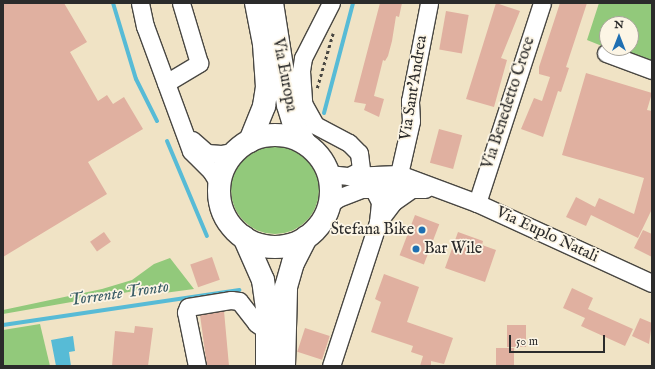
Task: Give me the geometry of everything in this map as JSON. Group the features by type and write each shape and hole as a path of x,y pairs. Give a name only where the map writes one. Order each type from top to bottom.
{"main road":[{"name":"Via Europa","path":"256,3 264,44 267,87 264,106 243,146 228,161 220,184 224,214 244,237 263,280 267,331 267,366"},
{"name":"Via Europa","path":"244,237 254,242 275,247 296,242 306,237 321,224 329,206 331,190 339,175 305,143 294,126 288,105 272,3"},
{"name":"Via Europa","path":"243,146 278,135 305,143"},
{"name":"Via Europa","path":"284,366 286,287 292,262 306,237"}],"street":[{"path":"140,3 145,26 191,151 211,171 220,184"},
{"path":"166,83 199,63 181,3"},
{"path":"332,3 303,58 301,72 303,103 315,125 349,143 359,153 361,170 339,175"},
{"name":"Via Sant'Andrea","path":"399,174 411,122 410,101 429,3"},
{"name":"Via Benedetto Croce","path":"477,203 542,3"},
{"path":"614,56 652,70"},
{"path":"185,132 207,152 221,154 243,146"},
{"name":"Via Euplo Natali","path":"339,175 399,174 477,203 652,283"},
{"path":"331,366 378,222 380,202 373,188"},
{"name":"Via Euplo Natali","path":"329,206 349,192 373,188 414,188 441,190"},
{"path":"378,222 393,202 414,188"},
{"path":"198,366 186,312 188,307 231,300 239,301 256,323 267,331"}],"path":[{"path":"314,96 334,31"}],"green space":[{"path":"599,3 652,3 652,64 630,56 639,56 639,16 599,16 599,45 587,40"},
{"path":"275,146 292,149 300,153 312,165 316,173 319,190 316,207 312,215 300,227 292,231 275,234 258,231 250,227 238,215 234,207 231,190 234,173 238,165 250,153 258,149"},
{"path":"170,258 194,289 164,293 163,286 3,314 3,310 102,289 132,280 154,264"},
{"path":"40,324 50,366 3,366 3,330"}],"water":[{"path":"73,336 75,351 69,352 71,366 56,366 51,340"}],"building":[{"path":"3,3 64,3 87,42 70,52 98,101 107,95 113,104 124,97 143,129 88,162 107,194 3,257"},
{"path":"380,3 402,3 399,17 396,16 388,56 385,61 383,60 374,96 384,99 379,117 364,110 366,104 354,102"},
{"path":"496,3 520,11 501,58 507,60 494,107 466,99"},
{"path":"560,3 587,3 566,67 569,68 561,92 558,91 543,137 521,129 534,98 542,101 550,77 539,74 539,67"},
{"path":"446,11 469,15 462,53 439,49"},
{"path":"586,73 652,93 647,110 652,111 652,209 638,238 591,215 586,226 566,217 576,197 595,207 599,198 634,214 644,178 562,155"},
{"path":"439,129 462,135 453,169 430,163"},
{"path":"415,215 439,224 424,264 400,255"},
{"path":"643,230 652,234 652,257 634,248"},
{"path":"104,232 111,242 97,252 90,242"},
{"path":"458,232 483,241 482,245 496,250 485,282 445,268"},
{"path":"212,257 220,280 198,287 190,264"},
{"path":"384,274 419,287 407,322 453,338 444,364 431,361 431,366 420,366 423,356 411,352 413,346 371,332 381,302 375,299"},
{"path":"572,288 593,298 588,309 633,329 625,346 581,326 585,318 563,308"},
{"path":"224,311 229,366 207,366 200,315"},
{"path":"640,318 652,323 649,344 632,336"},
{"path":"507,325 526,325 526,347 507,347"},
{"path":"135,326 153,328 148,366 112,366 115,331 134,333"},
{"path":"305,328 330,336 322,360 297,352"},
{"path":"496,348 514,348 514,366 496,366"}],"waterway":[{"path":"113,3 136,79 157,121"},
{"name":"Torrente Tronto","path":"324,113 353,3"},
{"path":"167,141 207,236"},
{"name":"Torrente Tronto","path":"3,325 239,290"}],"place":[{"name":"Stefana Bike","path":"422,230"},
{"name":"Bar Wile","path":"416,249"}]}
